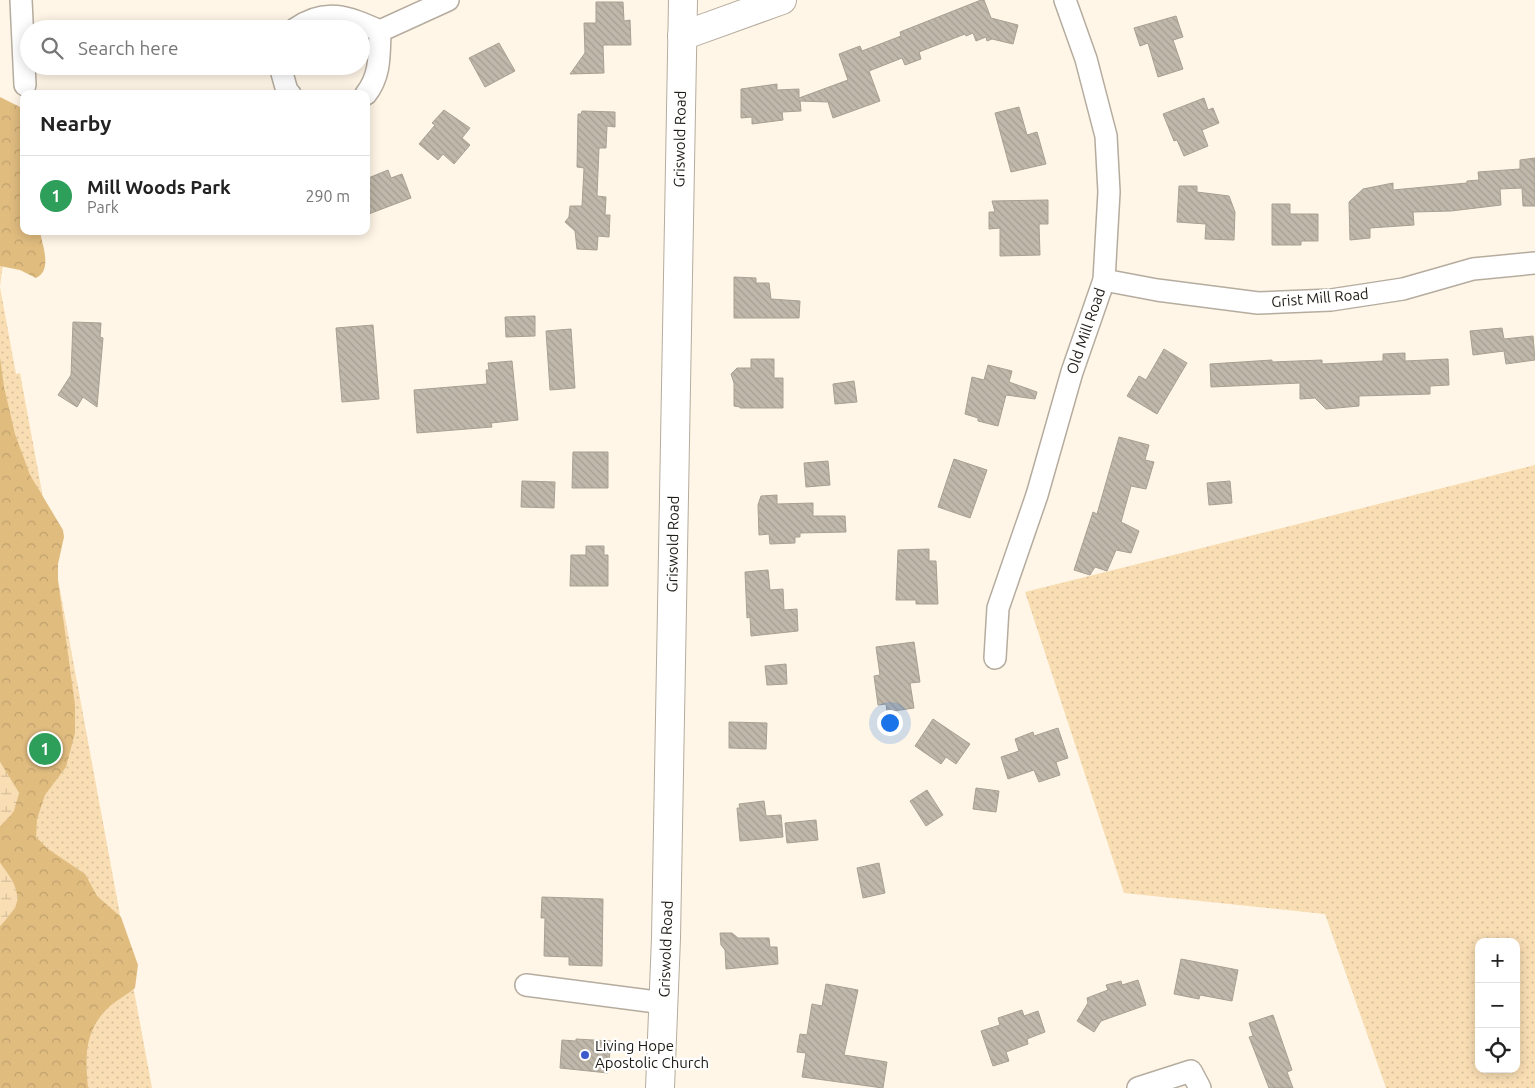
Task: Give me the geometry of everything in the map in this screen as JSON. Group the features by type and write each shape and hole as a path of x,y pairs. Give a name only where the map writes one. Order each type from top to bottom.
{"street":[{"path":"21,0 22,20"},
{"path":"370,27 380,31 448,0"},
{"name":"Griswold Road","path":"660,1088 664,1003 683,0"},
{"path":"682,36 782,0"},
{"name":"Old Mill Road","path":"995,658 998,608 1037,495 1072,372 1104,280 1109,192 1106,136 1086,59 1065,0"},
{"path":"308,20 330,16 351,20"},
{"path":"369,90 375,83 379,65 380,31"},
{"path":"24,75 25,86"},
{"path":"283,75 287,90"},
{"name":"Grist Mill Road","path":"1104,280 1157,290 1258,303 1322,300 1404,289 1473,269 1535,263"},
{"path":"526,985 664,1003"},
{"path":"1138,1088 1196,1079"}],"green space":[{"path":"0,97 20,107 20,235 41,235 45,263 41,274 36,278 20,270 0,266"},
{"path":"0,114 20,123 20,131 0,287"},
{"path":"0,287 16,374 20,373 152,1088 0,1088"},
{"path":"0,357 4,387 15,434 30,475 63,530 64,537 58,564 58,581 75,705 75,733 66,767 45,795 37,819 36,837 48,849 85,874 97,896 121,917 138,965 135,988 110,1006 95,1024 88,1044 88,1088 0,1088 0,926 15,908 18,898 11,879 0,863 0,826 11,815 19,793 0,762"},
{"path":"1535,465 1535,1088 1386,1088 1325,914 1124,893 1025,592"},
{"path":"0,762 19,793 14,811 0,826"},
{"path":"0,863 16,888 17,895 13,909 0,926"}],"building":[{"path":"984,0 991,18 1018,25 1013,44 992,39 987,41 986,37 976,41 973,33 966,36 965,34 919,52 921,59 905,65 902,58 869,71 880,101 833,118 828,102 800,101 801,111 782,112 783,120 752,124 752,117 741,118 741,89 777,84 777,90 799,89 799,98 848,80 839,54 860,46 862,51 901,36 900,32"},
{"path":"596,2 623,2 624,21 630,20 631,45 603,45 604,73 570,74 585,53 584,23 596,23"},
{"path":"1176,16 1183,37 1173,40 1183,69 1158,77 1148,43 1140,46 1134,28"},
{"path":"499,43 515,71 485,87 469,58"},
{"path":"1204,98 1208,110 1213,108 1219,123 1202,130 1208,146 1184,156 1177,140 1174,141 1163,114"},
{"path":"1019,107 1027,135 1037,132 1046,164 1011,172 995,113"},
{"path":"444,110 470,128 462,138 470,145 454,164 443,154 438,160 419,144 435,125 432,123"},
{"path":"582,111 615,112 615,127 607,126 606,148 599,148 597,196 606,197 605,215 610,215 609,237 598,236 597,250 577,249 575,231 565,222 569,217 570,206 582,206 584,168 577,167 578,114 581,114"},
{"path":"1535,158 1535,206 1523,206 1522,188 1500,189 1501,205 1451,211 1413,212 1414,225 1370,228 1370,238 1350,240 1349,202 1363,189 1393,183 1393,190 1467,183 1467,181 1479,180 1478,172 1520,169 1520,160"},
{"path":"388,170 391,178 402,174 411,198 370,213 370,177"},
{"path":"1179,186 1197,186 1197,192 1229,196 1235,212 1234,240 1205,239 1206,224 1177,222"},
{"path":"1048,200 1048,224 1039,224 1040,255 1000,256 1000,228 989,229 989,212 995,212 992,201"},
{"path":"1272,204 1290,204 1290,214 1318,214 1318,241 1301,241 1301,245 1272,245"},
{"path":"734,277 756,278 756,283 769,283 771,299 800,301 799,318 734,318"},
{"path":"535,316 535,336 506,337 505,317"},
{"path":"73,322 101,323 100,337 103,338 97,407 83,397 77,407 58,395 71,375"},
{"path":"373,325 379,399 342,402 336,328"},
{"path":"1502,328 1504,339 1533,336 1535,360 1506,364 1504,351 1473,355 1470,331"},
{"path":"571,329 575,388 550,390 546,331"},
{"path":"1164,349 1187,363 1157,414 1127,396 1139,376 1146,380"},
{"path":"1405,353 1405,361 1448,359 1449,385 1430,386 1430,394 1359,396 1359,406 1326,409 1315,398 1300,399 1300,383 1211,387 1210,364 1272,360 1272,362 1322,360 1322,364 1383,361 1383,354"},
{"path":"751,359 774,359 774,378 783,378 783,408 740,408 734,406 734,383 731,374 737,368 751,368"},
{"path":"512,361 518,420 491,423 492,427 417,433 414,390 487,384 486,370 489,370 488,363"},
{"path":"988,365 1012,371 1009,382 1037,392 1035,399 1006,395 998,426 978,421 978,418 965,414 972,377 984,380"},
{"path":"854,381 857,402 835,404 833,384"},
{"path":"1119,437 1149,445 1145,460 1154,462 1146,489 1131,486 1121,522 1139,531 1131,553 1116,550 1107,571 1095,567 1090,575 1074,570 1093,512 1097,514"},
{"path":"573,452 608,452 608,488 572,488"},
{"path":"954,459 987,470 970,518 938,507"},
{"path":"828,461 830,485 806,487 804,463"},
{"path":"522,481 555,482 554,508 521,507"},
{"path":"1230,481 1232,503 1209,505 1207,483"},
{"path":"777,495 777,504 813,503 813,516 845,516 846,532 800,533 800,537 795,537 795,543 770,544 769,534 759,535 758,505 761,496"},
{"path":"586,546 604,546 604,555 608,555 608,586 570,586 571,555 586,555"},
{"path":"929,549 929,561 936,561 938,604 916,604 916,600 896,600 898,550"},
{"path":"768,570 770,590 783,589 784,610 797,609 798,631 751,636 750,617 747,618 745,572"},
{"path":"914,642 920,682 910,683 914,708 887,712 886,704 878,705 874,676 880,675 876,647"},
{"path":"786,664 787,684 767,685 765,666"},
{"path":"933,719 970,744 956,764 946,757 941,764 915,746"},
{"path":"729,722 767,723 766,749 729,748"},
{"path":"1058,728 1068,758 1056,762 1060,775 1039,782 1034,770 1008,779 1001,757 1019,751 1015,739 1033,732 1034,736"},
{"path":"976,788 999,791 996,812 973,809"},
{"path":"927,790 943,815 926,826 910,801"},
{"path":"764,801 766,816 781,815 783,837 740,841 737,808 740,808 739,804"},
{"path":"816,820 818,840 787,843 785,823"},
{"path":"879,863 885,893 863,898 857,868"},
{"path":"542,897 603,899 602,966 569,965 569,957 544,956 545,918 541,918"},
{"path":"720,933 732,933 738,938 769,938 770,947 777,947 778,964 726,969 725,950 721,945"},
{"path":"1181,959 1238,970 1232,1001 1200,995 1199,999 1174,994"},
{"path":"1138,980 1146,1005 1101,1021 1094,1032 1077,1021 1088,1003 1087,998 1108,990 1106,985 1121,981 1122,985"},
{"path":"826,984 858,990 844,1055 887,1062 883,1088 802,1077 806,1053 797,1052 800,1034 807,1035 812,1004 822,1006"},
{"path":"1022,1010 1024,1016 1038,1011 1045,1032 1027,1039 1028,1044 1006,1052 1009,1061 993,1066 981,1031 1000,1025 998,1018"},
{"path":"1273,1015 1292,1070 1287,1072 1293,1088 1269,1088 1249,1037 1253,1036 1249,1023"},
{"name":"Living Hope Apostolic Church","path":"576,1039 611,1041 608,1073 560,1068 562,1040 576,1041"}],"place":[{"name":"Mill Woods Park","path":"45,749"},
{"name":"Living Hope Apostolic Church","path":"585,1055"}]}
